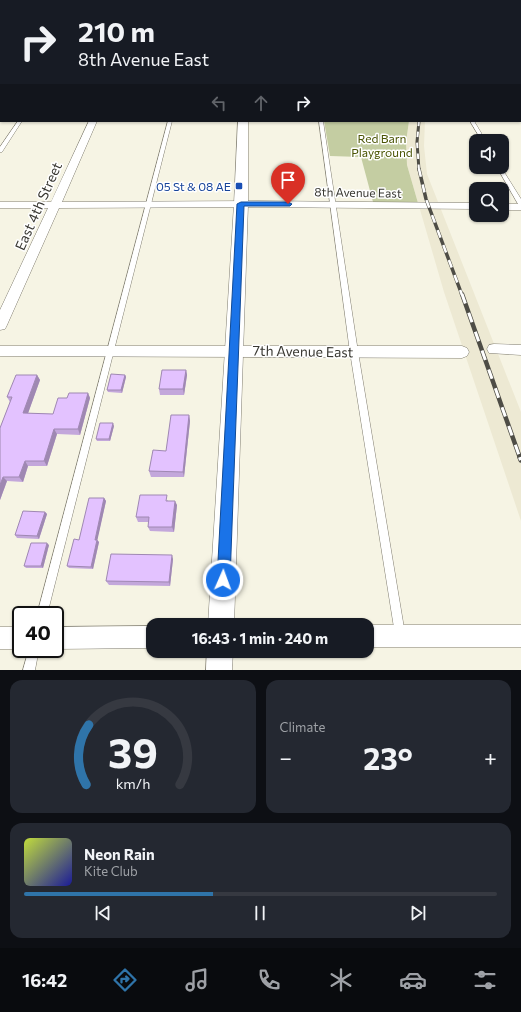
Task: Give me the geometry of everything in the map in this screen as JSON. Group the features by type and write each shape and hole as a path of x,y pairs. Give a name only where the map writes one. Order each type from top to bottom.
{"street":[{"name":"East 4th Street","path":"0,325 93,122"},
{"path":"221,618 241,204 243,122"},
{"name":"8th Avenue East","path":"0,205 333,204 469,206"},
{"path":"509,207 521,206"},
{"path":"494,349 521,350"},
{"name":"7th Avenue East","path":"0,351 233,350 462,352"},
{"path":"374,636 521,636"},
{"path":"64,638 146,637"},
{"path":"0,638 12,638"},
{"path":"219,670 220,658"}],"lane":[{"path":"0,151 19,122"},
{"path":"44,606 109,350 170,122"},
{"path":"321,122 354,352 400,636"},
{"path":"473,122 480,134"},
{"path":"503,174 521,206"},
{"path":"29,670 32,658"}],"shaded area":[{"path":"409,122 425,122 424,146 427,174 521,412 521,521 444,292 407,165 406,142"}],"green space":[{"name":"Red Barn Playground","path":"324,122 409,122 406,142 407,165 418,203 373,202 361,157 330,156"}],"building":[{"path":"162,370 186,370 183,389 159,389"},
{"path":"111,374 125,375 121,390 107,390"},
{"path":"16,375 37,375 23,413 53,414 58,398 67,398 69,393 88,393 78,429 54,429 44,461 25,461 19,477 3,477 0,485 0,428 12,397 7,397"},
{"path":"171,415 189,415 183,472 149,471 153,450 166,451"},
{"path":"100,423 113,423 109,439 96,439"},
{"path":"140,495 167,495 166,501 175,501 172,527 148,527 149,517 136,517"},
{"path":"89,498 104,498 91,567 67,566 74,539 79,540"},
{"path":"23,511 45,512 37,536 15,535"},
{"path":"31,543 47,543 41,566 24,566"},
{"path":"111,554 172,555 169,582 106,581"}],"railway":[{"path":"419,122 417,142 419,170"},
{"path":"419,169 426,199 462,295"},
{"path":"462,294 520,458"}],"place":[{"name":"05 St & 08 AE","path":"239,186"}],"route":[{"path":"223,580 241,204 288,204"}]}
